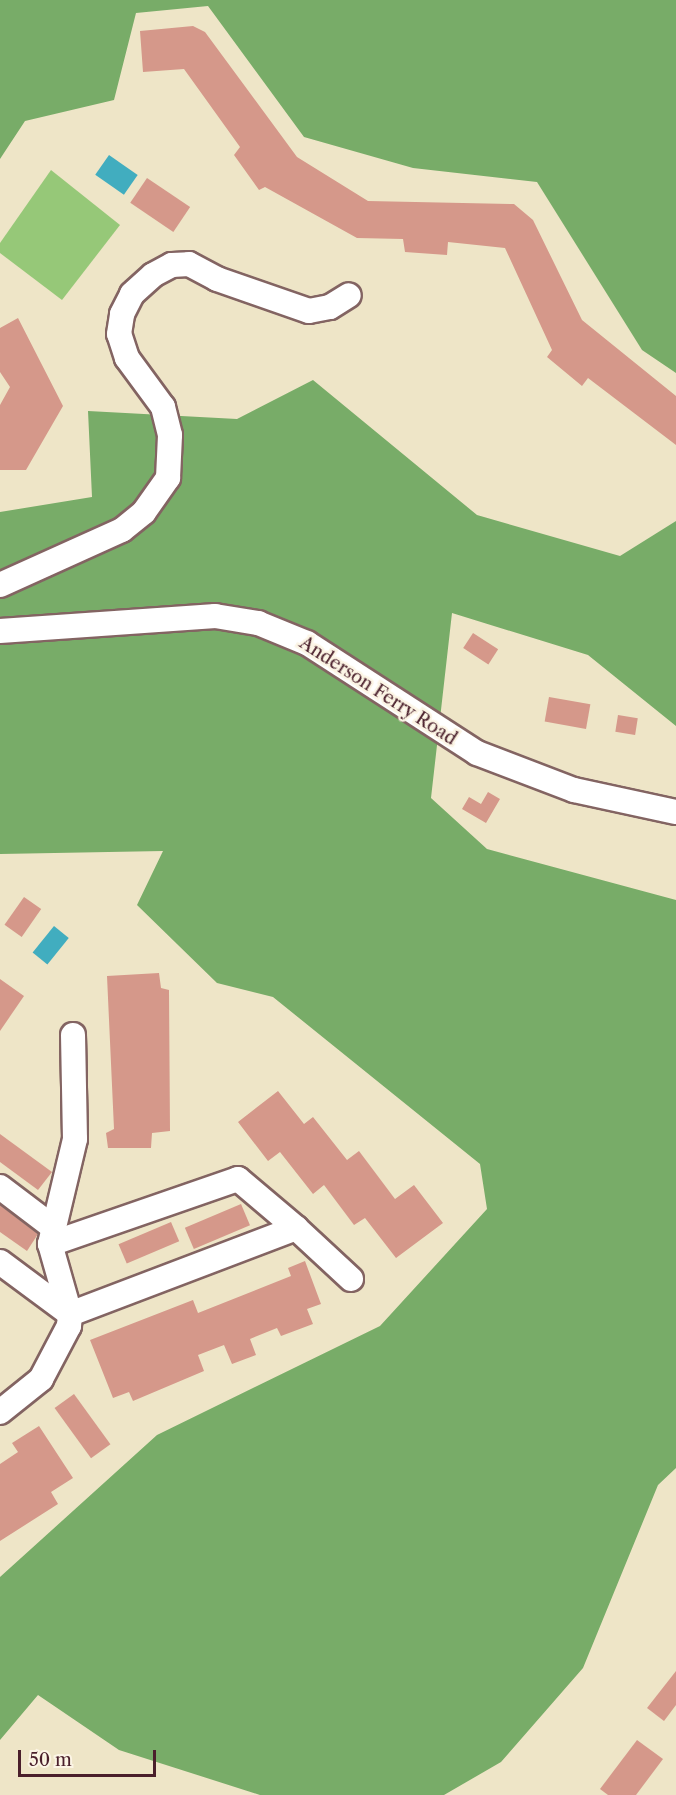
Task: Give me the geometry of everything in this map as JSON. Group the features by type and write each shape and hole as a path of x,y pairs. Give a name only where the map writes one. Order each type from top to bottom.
{"street":[{"path":"0,585 122,530 144,512 168,478 171,435 163,407 128,358 119,334 122,314 132,294 153,275 172,265 189,264 217,279 309,311 330,307 349,295"},
{"name":"Anderson Ferry Road","path":"0,631 215,616 258,623 307,643 477,753 574,790 676,812"},
{"path":"0,1412 40,1379 64,1339 70,1314 52,1236 75,1139 73,1035"},
{"path":"52,1236 238,1179 351,1279"},
{"path":"0,1187 52,1236"},
{"path":"70,1314 296,1228"},
{"path":"0,1262 70,1314"}],"green space":[{"path":"0,0 676,0 676,373 642,350 537,182 413,168 304,137 208,6 136,13 114,100 25,121 0,159"},
{"path":"51,170 120,225 62,300 0,253 0,243"},
{"path":"313,380 477,515 620,556 676,521 676,726 588,655 452,613 431,798 487,849 676,900 676,1468 658,1485 583,1668 501,1762 444,1795 260,1795 119,1750 38,1695 0,1740 0,1577 157,1435 380,1326 487,1209 480,1164 273,997 217,983 137,905 163,851 0,854 0,512 92,497 88,411 237,419"}],"water":[{"path":"109,155 138,175 124,195 95,175"},
{"path":"54,926 69,938 47,964 33,952"}],"building":[{"path":"193,26 205,32 297,157 368,201 514,204 533,220 582,320 676,396 676,445 588,378 582,386 547,357 552,350 505,248 448,242 447,255 405,252 403,239 357,238 265,187 259,190 234,155 240,147 184,69 143,72 140,31"},
{"path":"147,178 190,207 173,232 130,203"},
{"path":"18,318 63,406 26,470 0,470 0,405 10,387 0,372 0,328"},
{"path":"473,633 498,649 488,664 463,648"},
{"path":"549,697 590,704 586,729 545,722"},
{"path":"618,715 638,718 635,735 615,732"},
{"path":"488,792 500,799 486,823 462,809 469,797 481,804"},
{"path":"24,897 41,909 22,937 4,925"},
{"path":"159,973 161,988 169,990 170,1131 152,1133 151,1148 108,1148 106,1133 114,1129 107,976"},
{"path":"0,979 24,996 0,1031"},
{"path":"278,1091 304,1124 313,1117 347,1160 359,1151 395,1199 414,1185 443,1223 396,1258 365,1218 354,1225 324,1185 313,1194 280,1152 268,1161 238,1122"},
{"path":"0,1134 52,1172 38,1190 0,1162"},
{"path":"241,1204 250,1225 194,1249 185,1228"},
{"path":"0,1205 38,1234 27,1251 0,1232"},
{"path":"171,1222 179,1241 127,1264 119,1244"},
{"path":"305,1261 321,1304 307,1309 313,1324 281,1336 277,1328 250,1339 256,1355 232,1364 224,1345 198,1355 204,1371 133,1401 129,1392 113,1398 90,1340 193,1300 198,1313 291,1276 288,1268"},
{"path":"74,1394 110,1444 91,1458 55,1408"},
{"path":"39,1426 73,1478 51,1492 58,1504 0,1541 0,1464 18,1452 12,1443"},
{"path":"676,1671 676,1705 664,1721 647,1708"},
{"path":"637,1740 663,1759 636,1795 608,1795 600,1789"}]}
